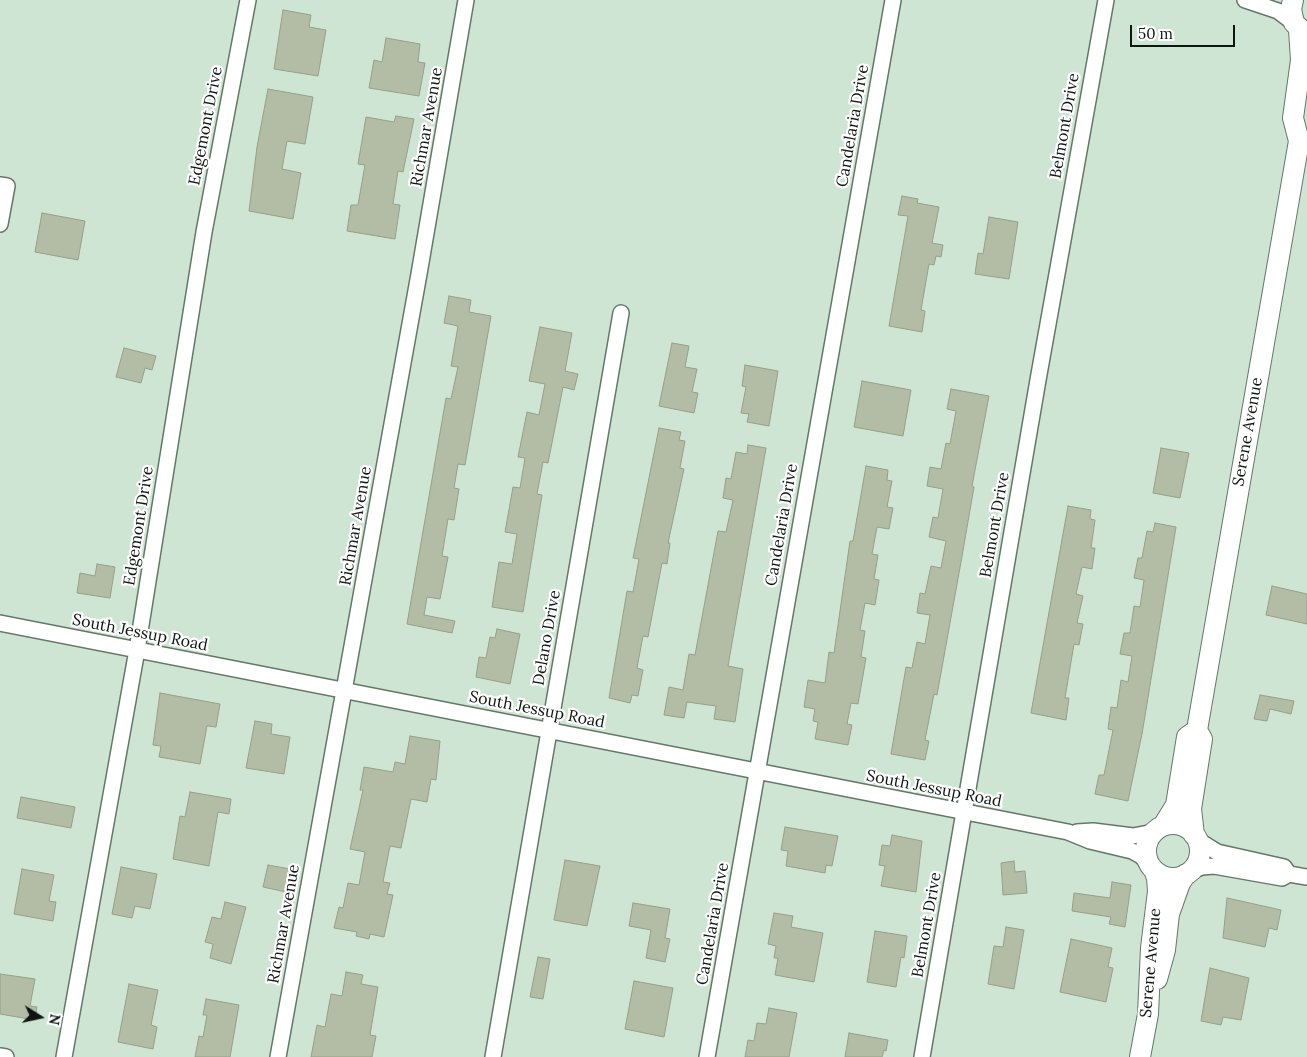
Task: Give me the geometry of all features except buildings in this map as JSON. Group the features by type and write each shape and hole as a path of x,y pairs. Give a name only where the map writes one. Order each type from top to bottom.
{"street":[{"name":"Edgemont Drive","path":"64,1057 137,650 204,232 248,0"},
{"name":"Richmar Avenue","path":"278,1057 466,0"},
{"name":"Candelaria Drive","path":"707,1057 893,0"},
{"name":"Belmont Drive","path":"922,1057 1038,380 1106,0"},
{"path":"1245,0 1278,10 1300,29"},
{"name":"Serene Avenue","path":"1159,829 1173,812 1178,798 1187,737 1197,730 1299,141 1293,118 1301,60 1300,29 1291,9 1293,0"},
{"path":"1299,141 1307,109"},
{"path":"0,224 4,186"},
{"name":"Delano Drive","path":"493,1057 621,313"},
{"name":"South Jessup Road","path":"0,623 549,730 757,773 1068,832 1090,841 1132,851 1141,856 1151,867"},
{"path":"1148,1014 1165,950 1169,914 1176,893 1199,858 1191,809 1202,739 1197,730"},
{"path":"1289,874 1284,867 1217,852 1178,825 1159,829 1146,850 1151,867 1169,878 1181,877 1202,867 1214,866 1282,878 1289,874 1307,877"},
{"name":"South Jessup Road","path":"1068,832 1093,831 1134,836 1159,829"},
{"name":"Serene Avenue","path":"1140,1057 1148,1014 1151,948 1158,883 1151,867"},
{"path":"0,1056 6,1057"}]}
